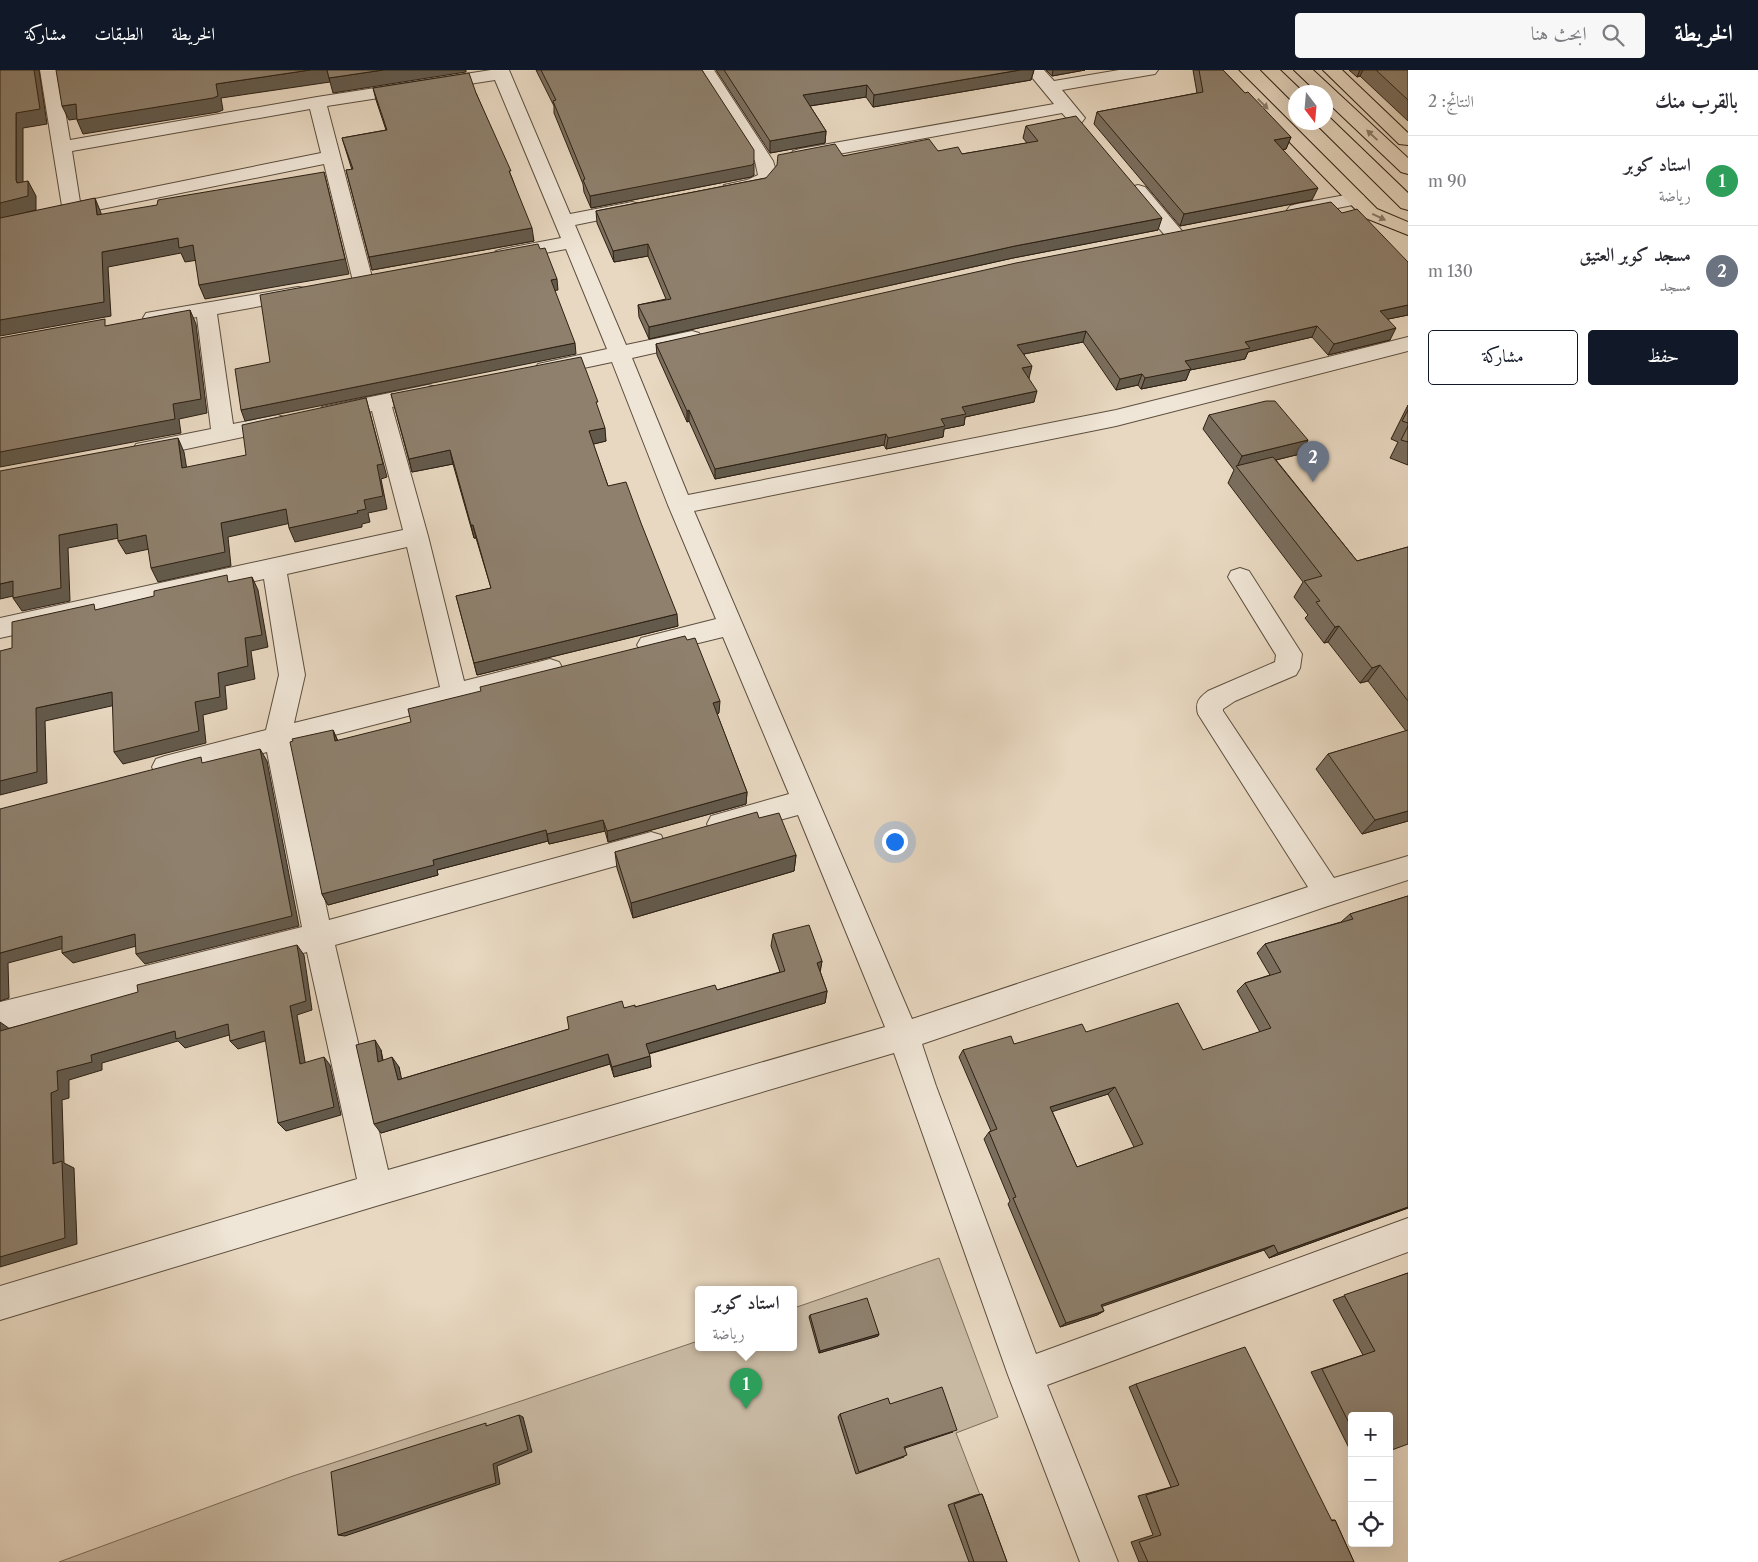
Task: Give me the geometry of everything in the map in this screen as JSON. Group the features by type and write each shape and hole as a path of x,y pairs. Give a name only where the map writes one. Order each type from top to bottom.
{"main road":[{"path":"1228,70 1370,213 1408,229"},
{"path":"1270,70 1288,87"},
{"path":"1304,70 1408,168"},
{"path":"1332,70 1408,142"},
{"path":"1332,130 1401,197"}],"street":[{"path":"49,70 72,209"},
{"path":"705,70 764,162 768,174 758,184 709,193"},
{"path":"1035,70 1085,129"},
{"path":"1050,88 1149,70"},
{"path":"61,147 500,72 904,1036 927,1105 1026,1375 1099,1562"},
{"path":"317,102 363,281"},
{"path":"764,162 1066,107"},
{"path":"0,227 72,209 332,157"},
{"path":"1124,174 1175,234"},
{"path":"1280,214 1356,199"},
{"path":"487,258 651,204"},
{"path":"137,321 314,290"},
{"path":"206,309 223,435"},
{"path":"524,373 620,355 716,333"},
{"path":"680,505 1116,418 1408,344"},
{"path":"126,453 223,435 447,388"},
{"path":"380,401 416,536 454,693"},
{"path":"0,628 416,536"},
{"path":"274,568 292,675 277,738 318,936 376,1190"},
{"path":"1240,577 1289,654 1287,668 1274,676 1217,697 1209,704 1211,714 1328,893"},
{"path":"626,651 731,625"},
{"path":"143,772 569,665"},
{"path":"701,830 806,801"},
{"path":"0,1016 318,936 672,838"},
{"path":"0,1304 376,1190 904,1036 1328,893 1408,868"},
{"path":"1026,1375 1408,1235"}],"shaded area":[{"path":"939,1258 998,1417 956,1433 1006,1562 59,1562 293,1476 695,1342 695,1351 797,1351 797,1307"}],"building":[{"path":"0,70 34,70 40,109 16,113 16,180 17,183 28,181 28,196 0,203"},
{"path":"56,70 310,70 216,84 218,96 213,98 77,120 76,104 62,106"},
{"path":"327,70 383,70 329,78"},
{"path":"541,70 702,70 754,150 754,163 752,165 590,196 583,180 585,179 553,101 556,100"},
{"path":"724,70 1020,70 874,95 867,85 803,95 826,131 770,141"},
{"path":"1199,70 1223,70 1245,93 1248,92 1291,137 1274,140 1318,188 1184,214 1097,112 1203,92"},
{"path":"1376,70 1408,70 1408,100"},
{"path":"469,73 511,171 509,171 532,228 369,257 346,170 353,169 342,138 387,130 373,88"},
{"path":"1076,116 1162,218 1015,246 649,327 638,305 671,299 648,244 613,251 596,211 766,178 777,165 778,155 835,144 843,156 929,139 938,151 958,147 962,154 1038,141 1026,126"},
{"path":"324,172 345,259 199,285 193,245 179,248 178,238 102,252 104,302 0,320 0,218 95,198 97,215 157,205 158,200"},
{"path":"1331,202 1342,213 1357,209 1408,262 1408,305 1380,311 1396,328 1334,344 1317,326 1245,342 1250,348 1185,361 1191,369 1145,378 1142,374 1120,379 1086,331 1017,345 1032,366 1022,368 1037,391 962,407 966,414 941,419 945,426 888,438 886,434 715,469 689,410 687,411 656,344 1016,263"},
{"path":"538,244 540,249 545,248 557,279 551,280 575,343 241,410 235,369 270,362 260,295"},
{"path":"190,310 201,399 173,404 175,419 0,452 0,338 105,319 105,326"},
{"path":"581,357 598,402 596,402 605,428 589,431 608,486 626,482 677,614 474,663 456,596 491,588 450,450 409,459 391,394"},
{"path":"366,398 383,464 377,465 383,496 364,500 366,509 357,511 358,513 289,528 286,509 221,523 225,552 151,568 146,535 118,541 117,524 59,535 61,588 13,598 13,581 0,584 0,471 178,438 182,468 246,455 242,425"},
{"path":"1266,401 1275,401 1308,440 1242,456 1209,415"},
{"path":"1408,410 1408,423 1402,421"},
{"path":"1408,426 1408,442 1401,440"},
{"path":"1273,457 1357,561 1408,547 1408,701 1380,665 1372,668 1339,626 1335,627 1316,602 1320,601 1304,581 1322,576 1236,466"},
{"path":"227,575 228,582 252,577 262,635 245,638 248,666 218,673 220,697 195,702 199,731 114,752 112,692 36,708 37,772 0,781 0,651 12,648 12,622 94,604 95,610 154,596 154,591"},
{"path":"685,636 687,640 695,638 720,701 713,703 747,792 607,831 603,820 547,834 546,830 433,860 434,865 322,894 290,742 293,741 292,739 333,730 335,741 411,722 408,709 481,691 480,687"},
{"path":"1408,730 1408,811 1375,820 1328,754"},
{"path":"260,749 292,916 136,954 135,934 62,953 62,936 0,953 0,809 201,757 202,763"},
{"path":"757,812 759,818 779,813 796,855 631,903 615,852"},
{"path":"1408,896 1408,1207 1278,1253 1274,1245 1101,1305 1104,1311 1066,1323 1013,1198 1016,1197 989,1132 997,1129 963,1050 1011,1036 1014,1044 1082,1024 1086,1032 1178,1003 1203,1050 1271,1028 1245,983 1281,972 1265,944 1353,919 1350,914","holes":["1115,1087 1143,1144 1077,1167 1050,1107"]},
{"path":"809,925 822,961 817,963 827,991 646,1044 650,1056 612,1067 608,1054 374,1124 356,1045 375,1040 378,1062 392,1057 398,1080 569,1029 567,1017 622,1001 624,1008 635,1005 635,1007 715,985 717,990 785,971 773,934"},
{"path":"297,945 306,1001 290,1006 300,1064 324,1057 334,1107 278,1123 264,1031 230,1041 228,1024 176,1039 175,1031 91,1055 92,1062 57,1071 58,1090 51,1093 53,1164 62,1161 65,1238 0,1257 0,1031 138,992 137,985"},
{"path":"1408,1273 1408,1444 1393,1450 1393,1412 1348,1412 1348,1421 1322,1369 1375,1351 1344,1295"},
{"path":"867,1298 879,1334 820,1351 810,1315"},
{"path":"1245,1347 1332,1521 1335,1520 1354,1562 1148,1562 1139,1542 1161,1535 1146,1495 1179,1485 1136,1384"},
{"path":"942,1387 957,1430 904,1447 907,1455 859,1472 840,1414 888,1398 890,1404"},
{"path":"519,1415 528,1450 493,1464 496,1483 338,1535 331,1472 486,1423 486,1426"},
{"path":"982,1494 1007,1562 974,1562 954,1504"}],"place":[{"name":"مسجد كوبر العتيق","path":"1313,482"},
{"name":"استاد كوبر","path":"746,1409"}]}
